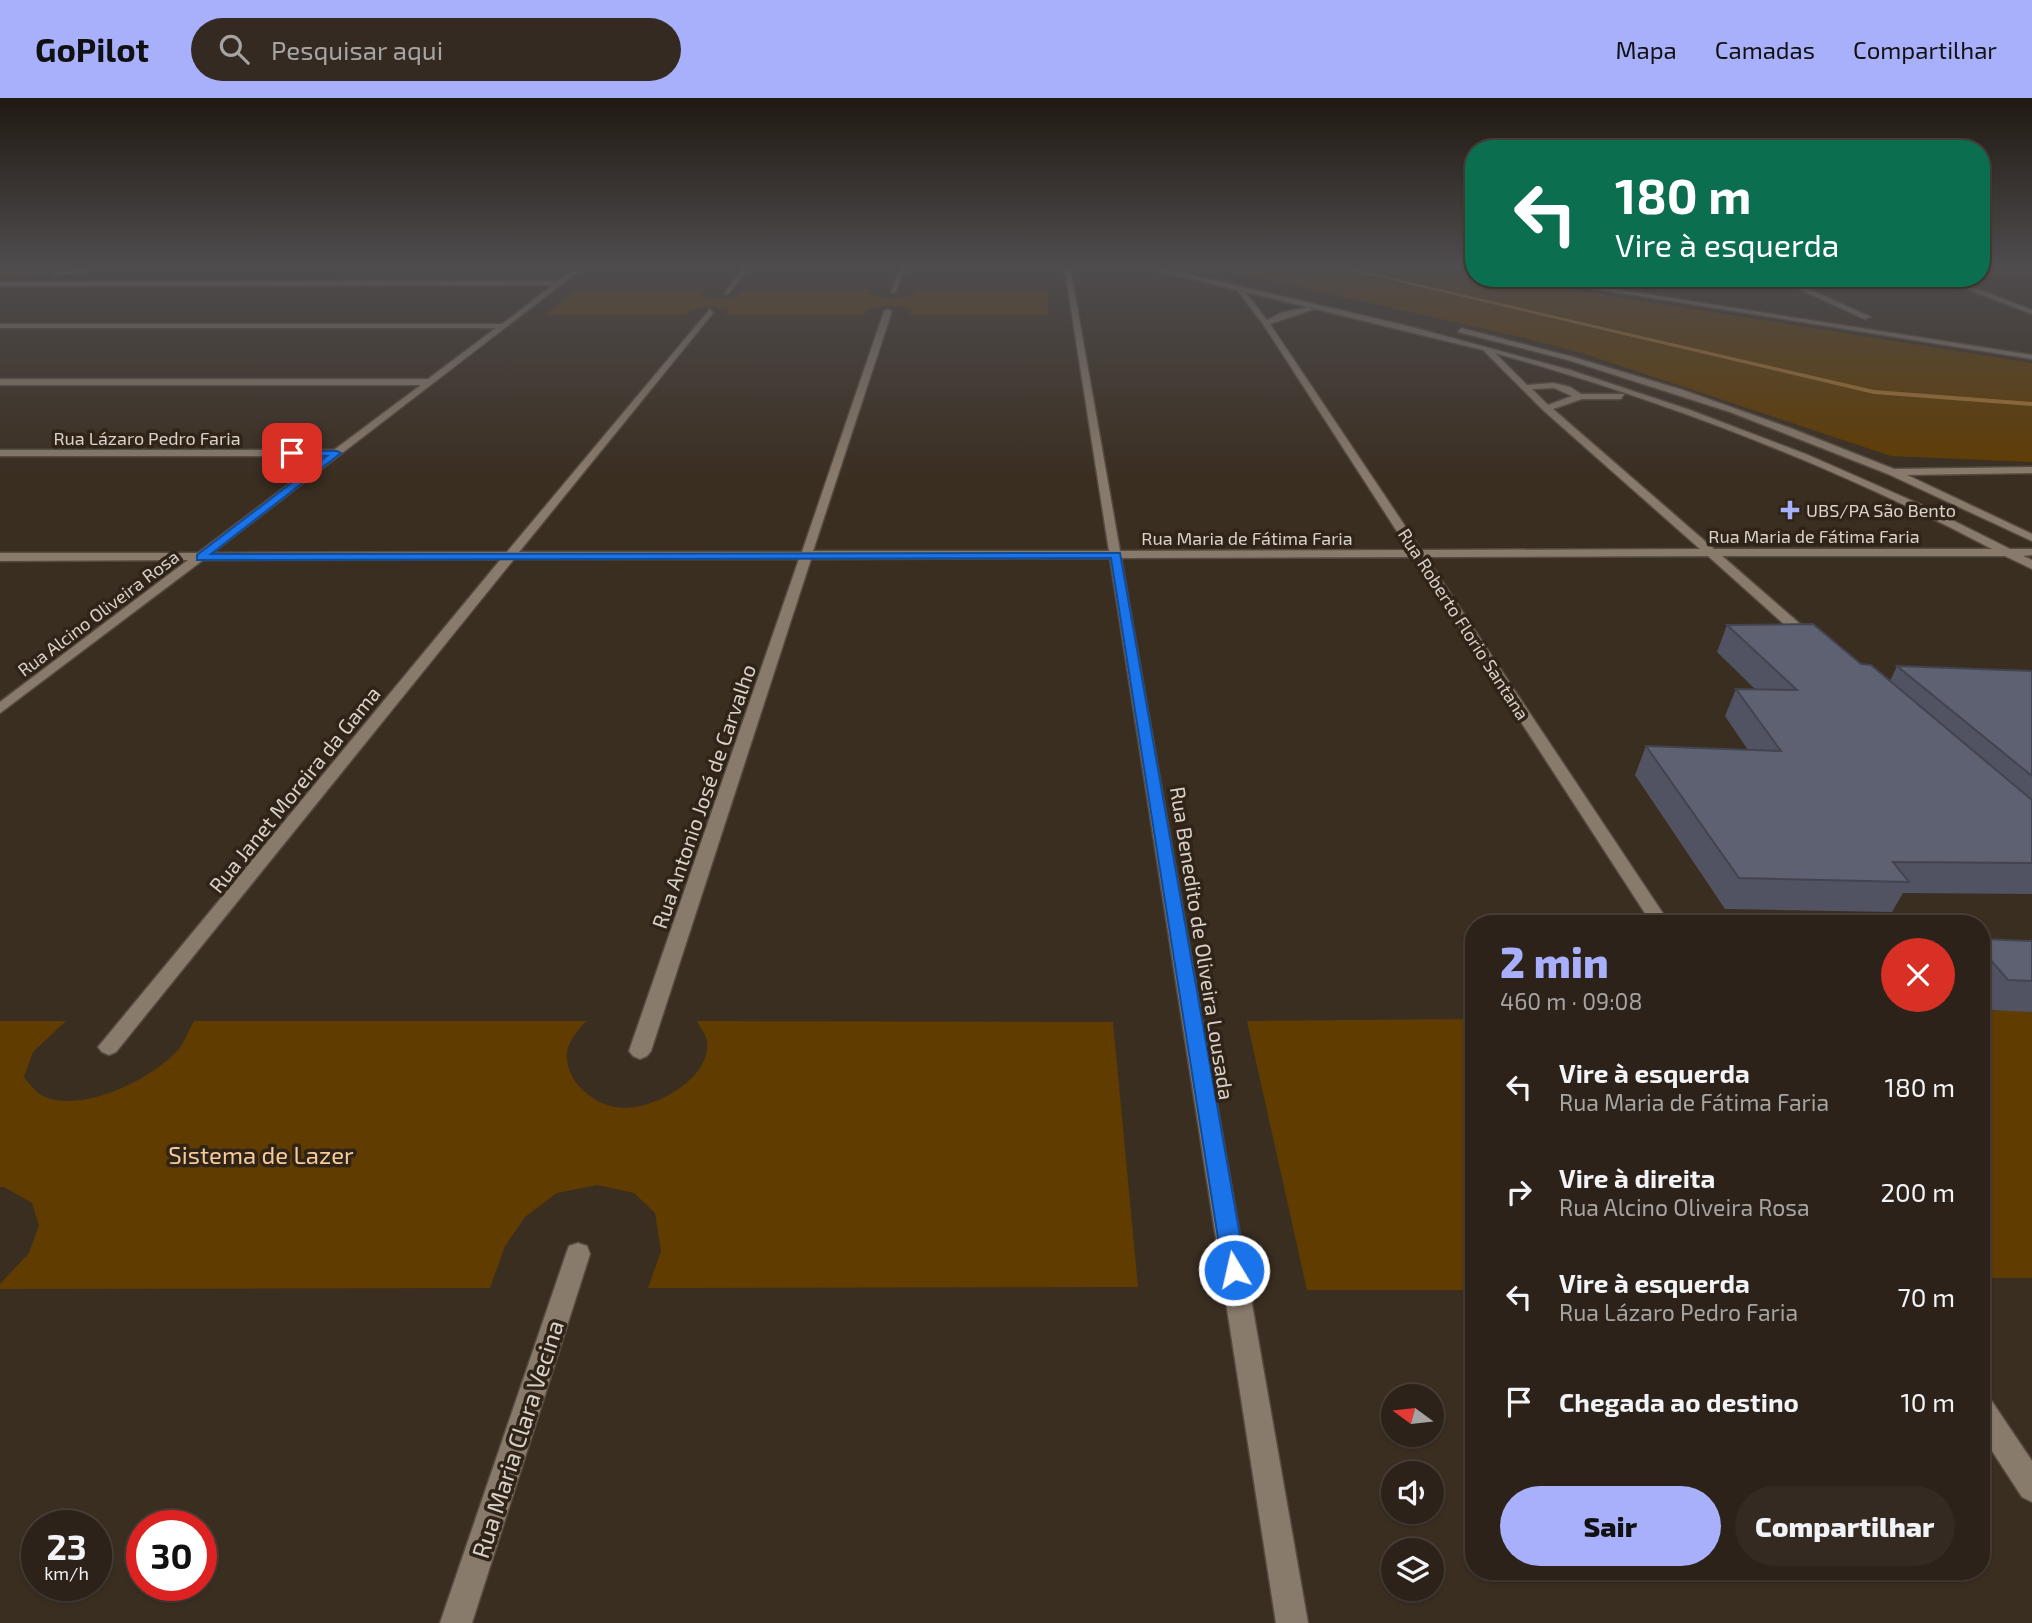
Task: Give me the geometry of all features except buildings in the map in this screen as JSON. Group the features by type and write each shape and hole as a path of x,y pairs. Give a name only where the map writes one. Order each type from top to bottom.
{"street":[{"name":"Rua Alcino Oliveira Rosa","path":"0,709 494,335"},
{"name":"Rua Janet Moreira da Gama","path":"109,1047 690,335"},
{"name":"Rua Antonio José de Carvalho","path":"639,1051 880,335"},
{"name":"Rua Benedito de Oliveira Lousada","path":"1079,335 1292,1623"},
{"name":"Rua Roberto Florio Santana","path":"1274,335 1655,915"},
{"path":"1429,335 1485,349 1648,400 1809,459 2032,565"},
{"path":"1481,335 1576,360 1743,415 1890,472 2032,538"},
{"path":"1891,335 2032,357"},
{"path":"1909,335 1920,340"},
{"path":"1485,349 1547,409 1826,654"},
{"path":"0,382 431,382"},
{"path":"1525,388 1562,388 1576,393 1579,397"},
{"path":"1547,409 1557,402 1579,397 1606,396 1648,400"},
{"name":"Rua Lázaro Pedro Faria","path":"0,453 337,453"},
{"path":"1890,472 2032,470"},
{"name":"Rua Maria de Fátima Faria","path":"0,557 2032,552"},
{"name":"Rua Maria Clara Vecina","path":"456,1623 578,1254"},
{"path":"1990,1423 2032,1487"}],"green space":[{"path":"1512,335 1857,335 2032,363 2032,462 1891,456 1585,354"},
{"path":"2032,1010 2032,1278 1990,1278 1990,1011"},
{"path":"1465,1019 1465,1290 1307,1290 1247,1021"},
{"name":"Sistema de Lazer","path":"0,1021 66,1021 33,1052 24,1077 43,1096 59,1100 77,1100 116,1090 152,1072 179,1049 194,1021 586,1021 569,1044 567,1053 571,1074 593,1098 613,1107 623,1108 636,1107 665,1097 691,1079 706,1055 707,1041 697,1021 1113,1022 1138,1287 648,1288 661,1251 655,1213 634,1193 597,1185 557,1193 525,1217 505,1246 490,1288 0,1289 0,1284 29,1253 39,1225 32,1203 0,1187"}],"waterway":[{"path":"1630,335 1874,392 2032,404"}],"place":[{"name":"UBS/PA São Bento","path":"1790,510"}],"route":[{"path":"292,453 337,453 200,558 1116,555 1234,1270"}]}
